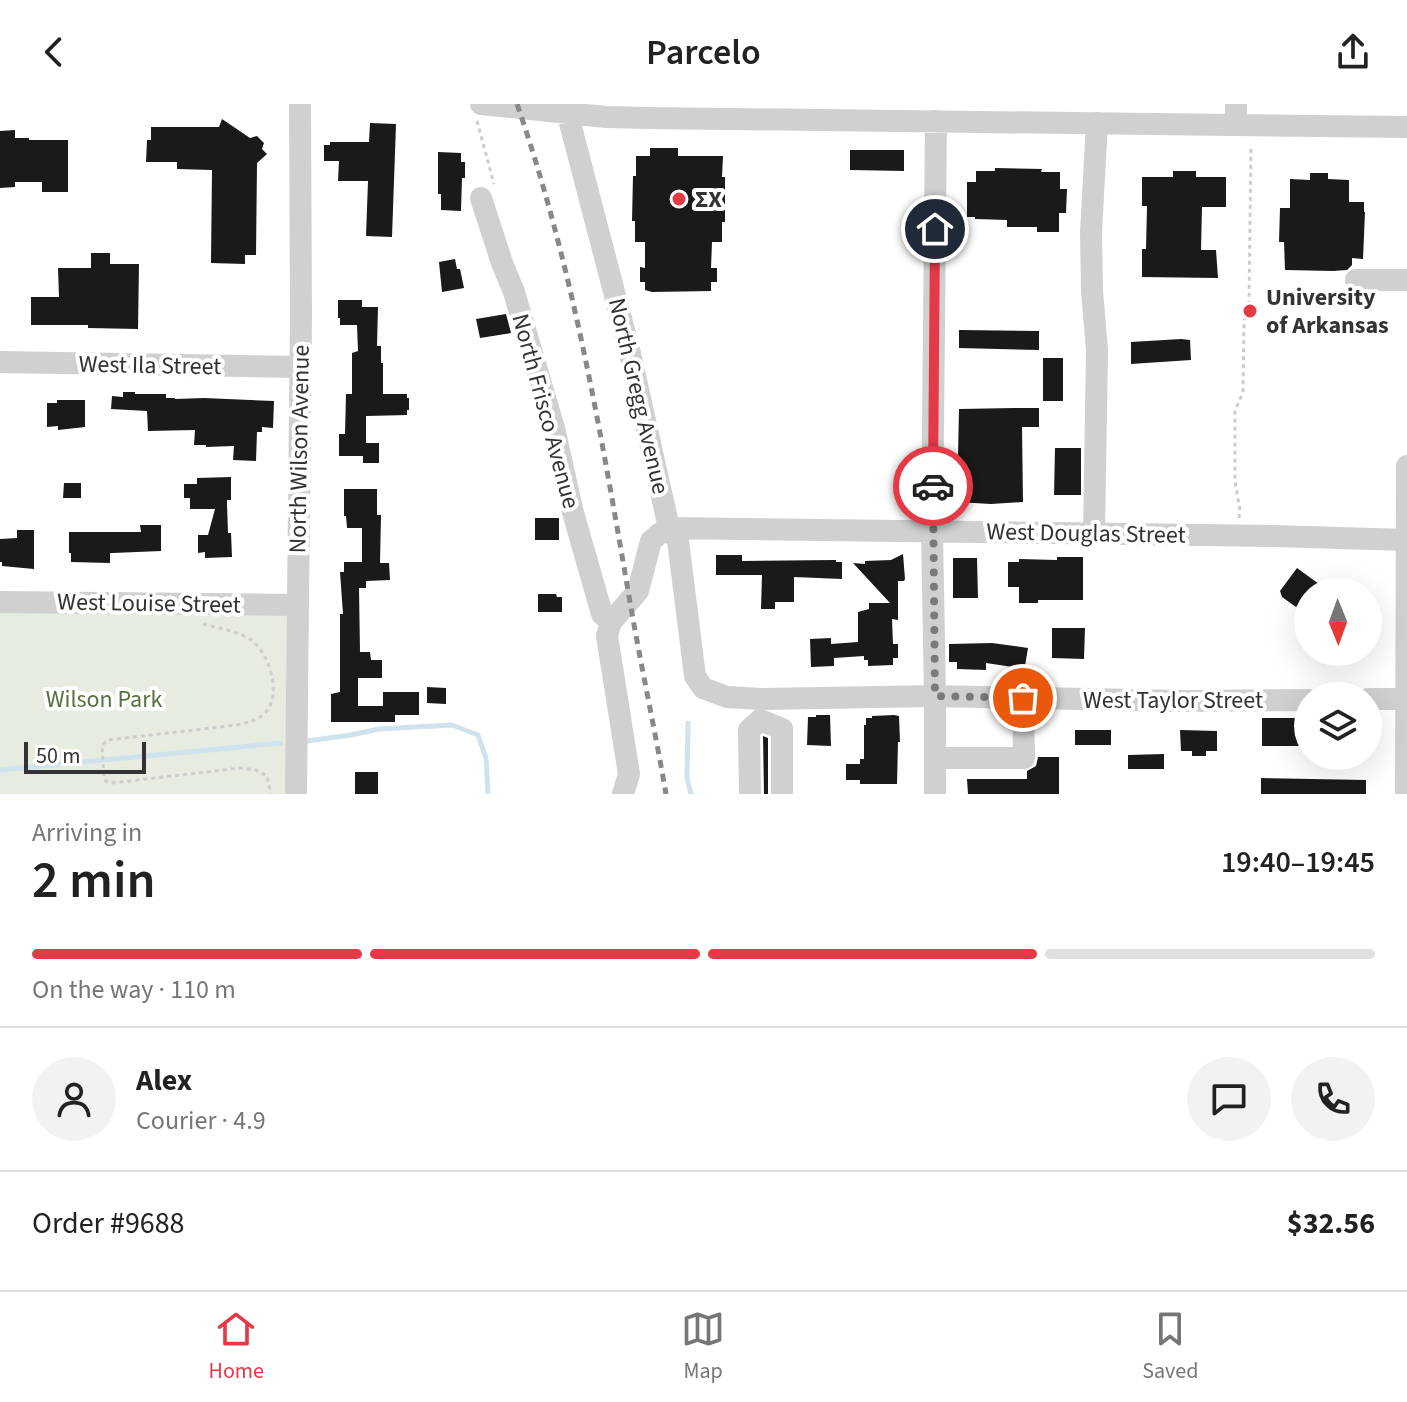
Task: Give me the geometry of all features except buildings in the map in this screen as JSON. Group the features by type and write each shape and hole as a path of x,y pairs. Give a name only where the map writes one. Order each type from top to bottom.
{"street":[{"name":"North Wilson Avenue","path":"296,794 300,104"},
{"path":"481,104 559,109 606,117 831,112 936,121 1236,114 1407,127"},
{"name":"North Gregg Avenue","path":"559,109 629,349 669,528 678,541 695,676 703,688"},
{"path":"1094,533 1097,350 1091,232 1111,117"},
{"path":"935,794 932,532 936,121"},
{"name":"North Frisco Avenue","path":"481,198 514,292 554,428 572,509 602,614 611,622 607,636 629,774 623,794"},
{"path":"1356,280 1407,280"},
{"name":"West Ila Street","path":"0,362 300,367"},
{"path":"1406,794 1407,466"},
{"path":"611,622 638,591 651,541 669,528"},
{"name":"West Douglas Street","path":"669,528 1407,540"},
{"name":"West Louise Street","path":"0,602 298,605"},
{"name":"West Taylor Street","path":"703,688 760,710 935,696 1294,700"},
{"path":"935,758 1024,758 1023,698"},
{"path":"1382,699 1406,699"},
{"path":"750,794 749,730 760,710 782,729 782,794"}],"path":[{"path":"1243,535 1244,525 1239,524 1235,482 1235,411 1243,392 1244,321 1249,304 1251,145"},
{"path":"197,623 243,636 261,651 266,659 273,690 267,711 255,720 237,725 108,740 102,745 104,779 112,783 240,768 256,770 267,776 271,794"}],"green space":[{"name":"Wilson Park","path":"0,602 298,605 296,794 0,794"}],"waterway":[{"path":"688,723 687,778 691,794"},
{"path":"307,741 379,729 452,725 478,735 486,758 488,794"},
{"path":"0,770 281,743"}],"railway":[{"path":"517,104 554,227 584,351 666,794"}],"way so far":[{"path":"933,486 935,696 1023,698"}],"place":[{"name":"ΣΧ","path":"679,199"},
{"name":"University of Arkansas","path":"1250,311"}],"route":[{"path":"933,486 935,229"}]}
